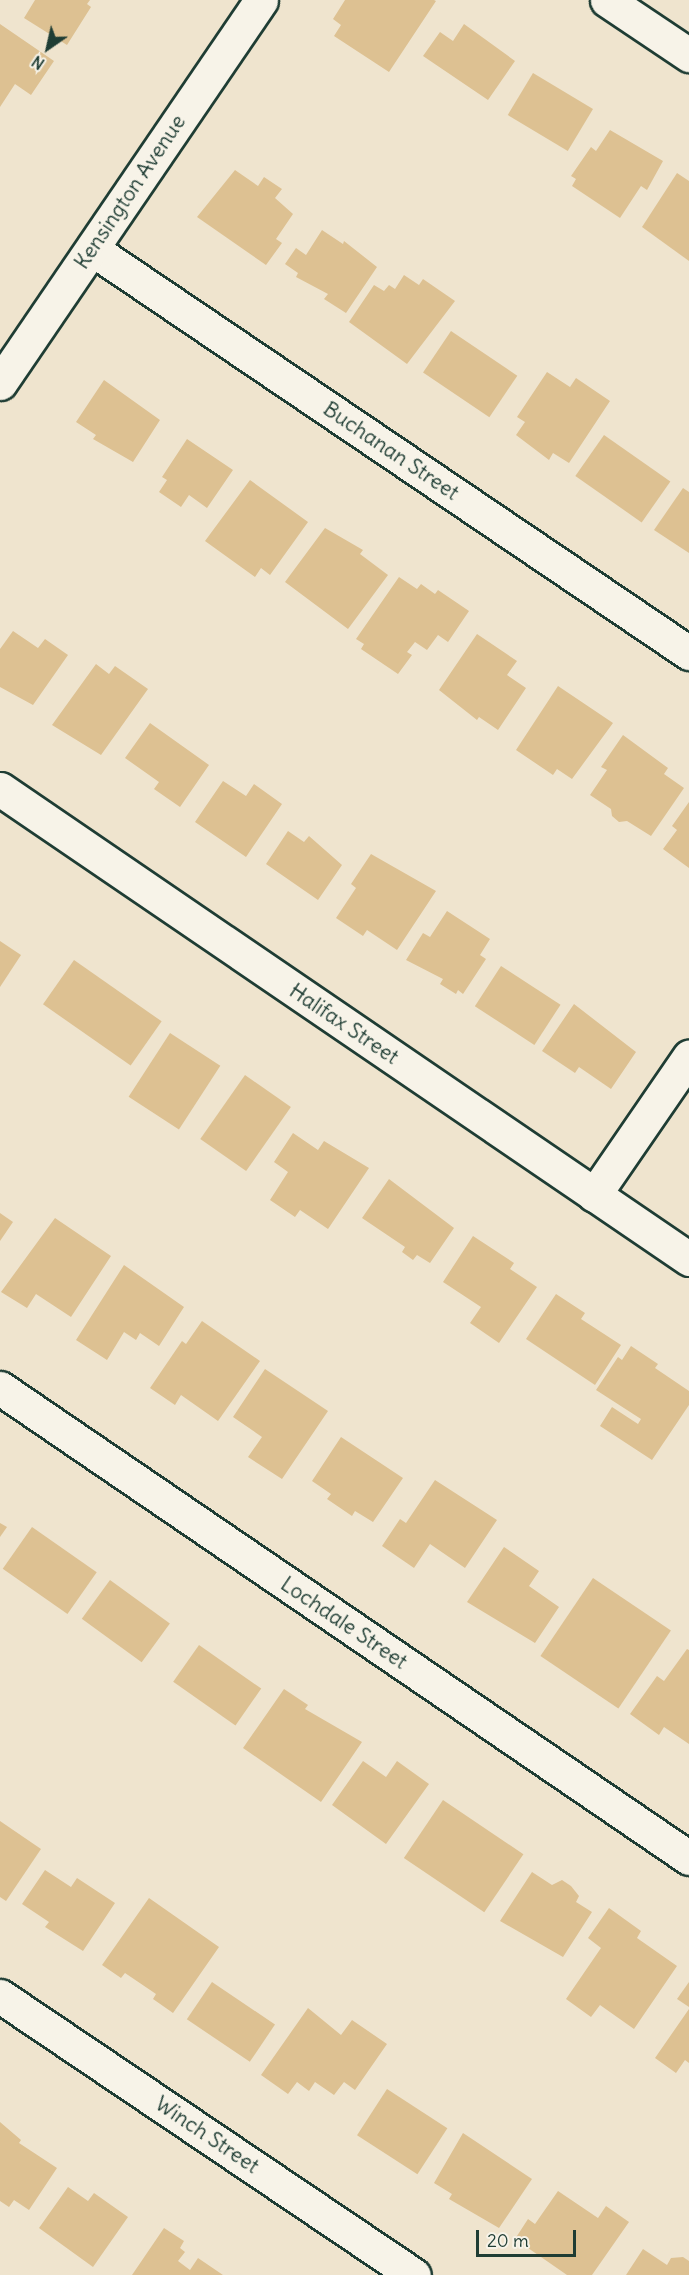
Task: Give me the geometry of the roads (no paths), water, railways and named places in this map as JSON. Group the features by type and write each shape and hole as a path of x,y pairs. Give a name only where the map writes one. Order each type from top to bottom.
{"street":[{"name":"Kensington Avenue","path":"0,383 261,0"},
{"path":"607,0 689,55"},
{"name":"Buchanan Street","path":"92,249 689,653"},
{"name":"Halifax Street","path":"0,789 689,1259"},
{"path":"594,1195 689,1057"},
{"name":"Lochdale Street","path":"0,1389 689,1858"},
{"name":"Winch Street","path":"0,1996 414,2275"}]}
